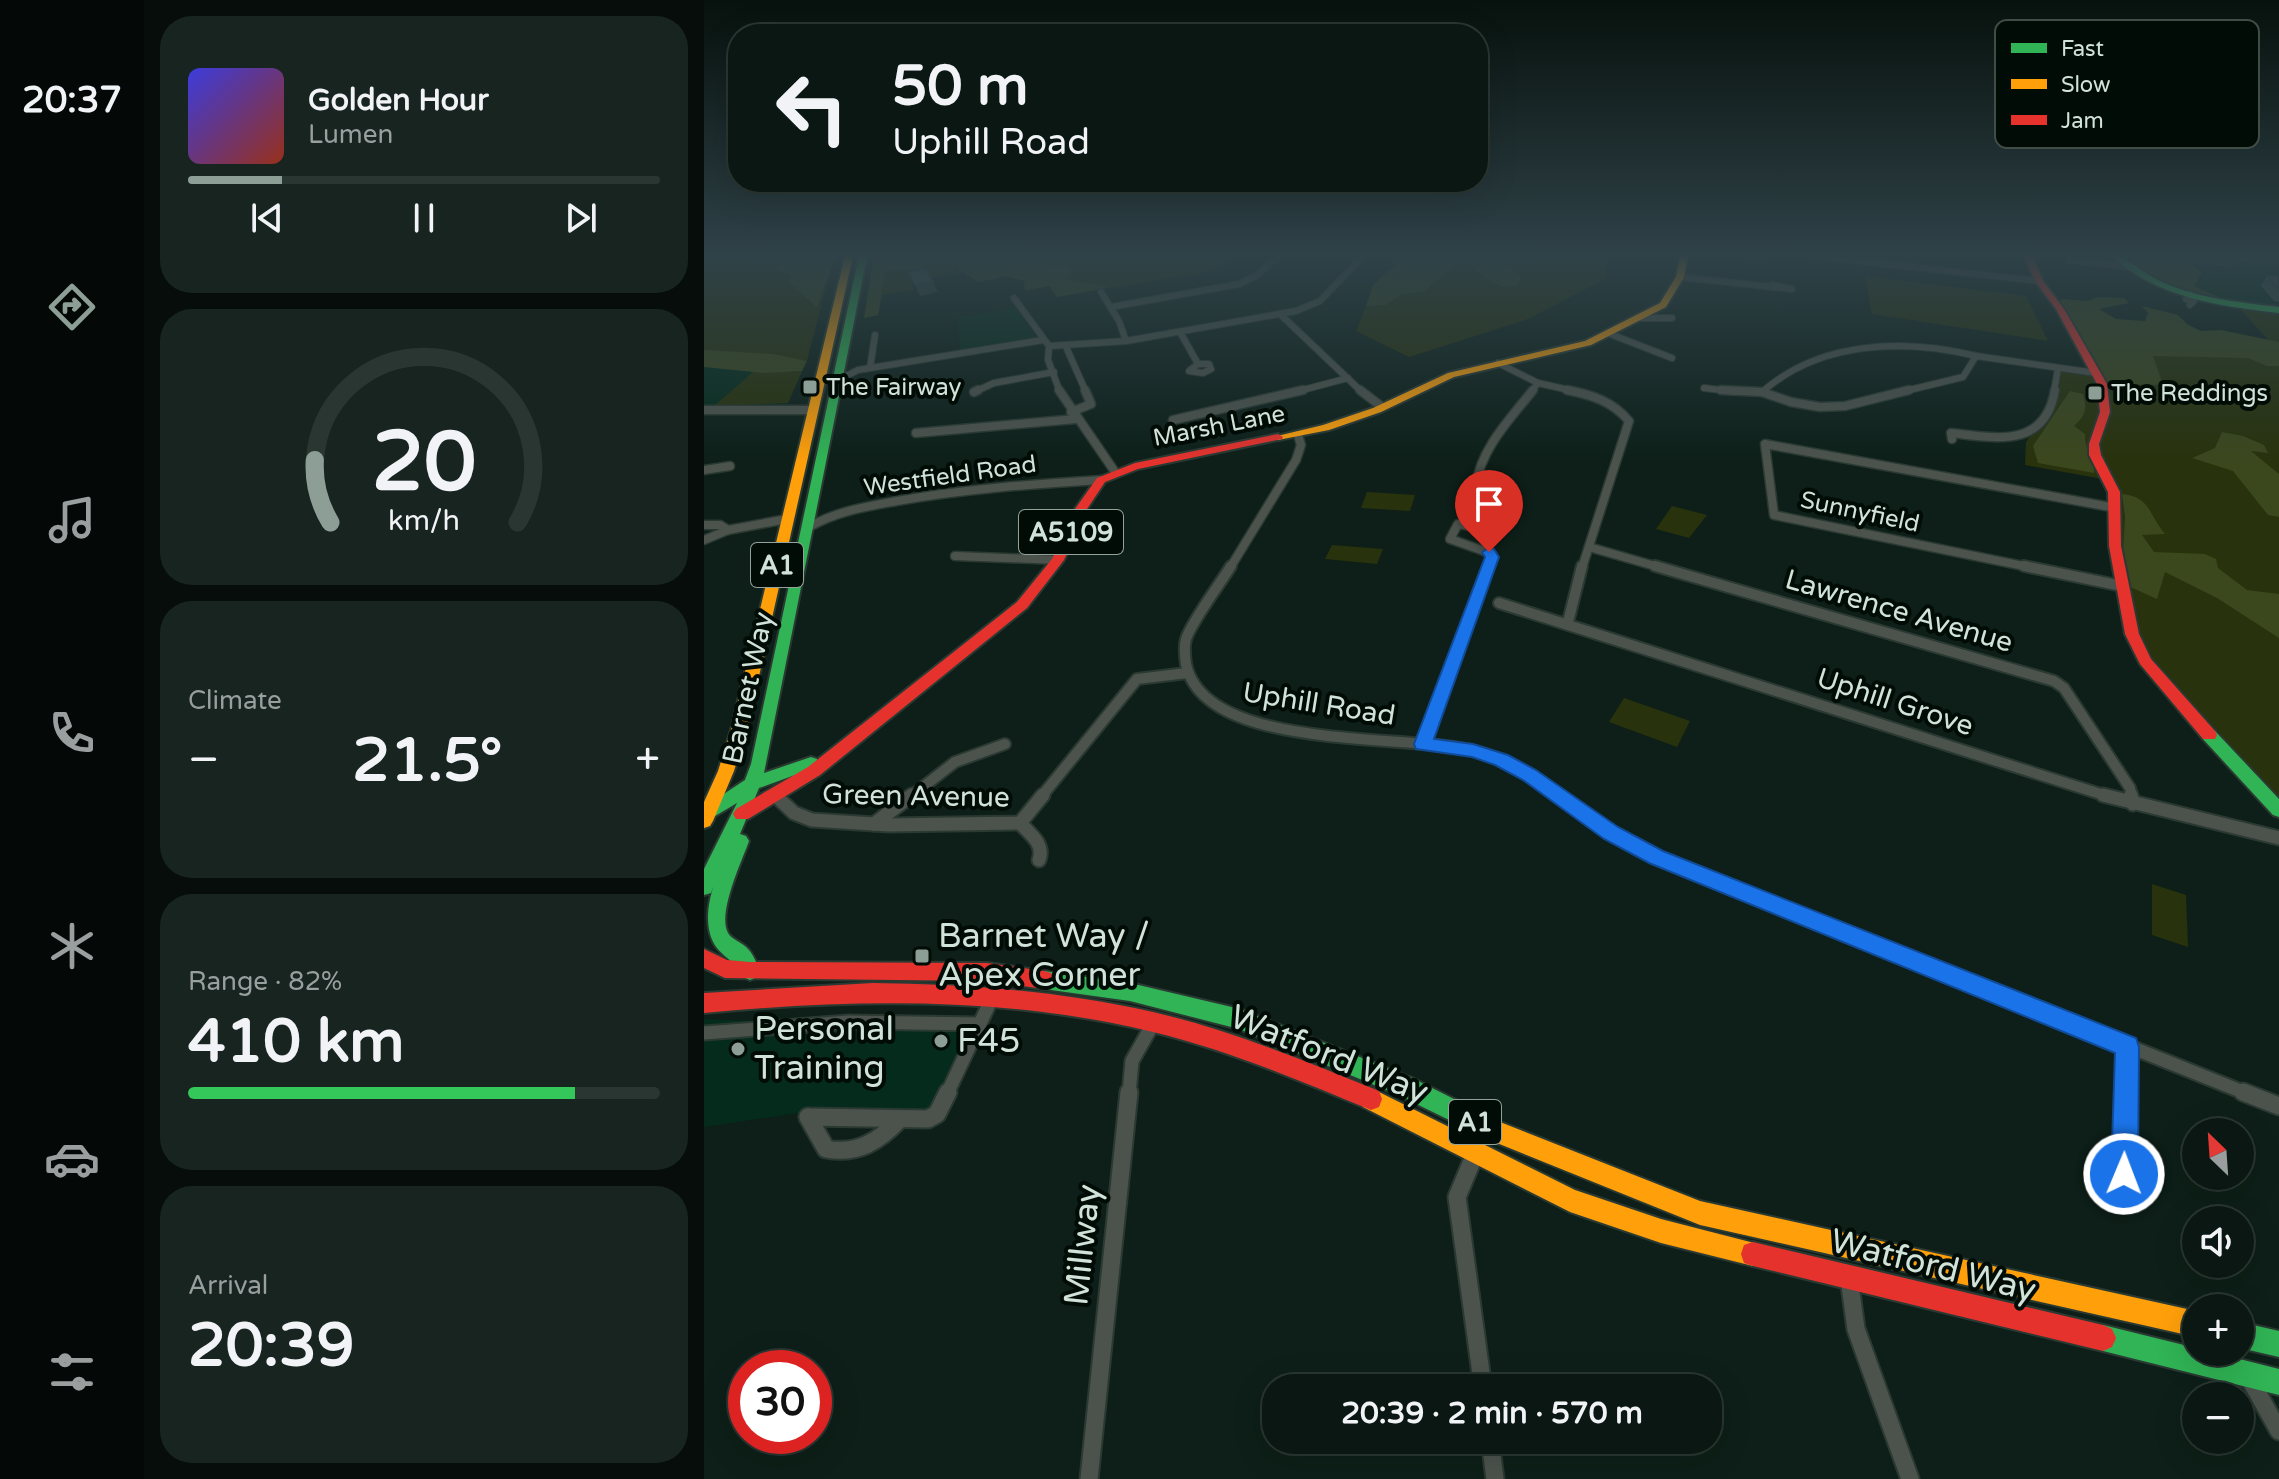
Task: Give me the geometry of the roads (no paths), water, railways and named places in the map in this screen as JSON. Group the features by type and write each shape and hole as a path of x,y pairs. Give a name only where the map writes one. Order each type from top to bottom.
{"main road":[{"name":"Barnet Way","path":"706,814 726,771 739,730 832,325"},
{"name":"Barnet Way","path":"704,887 742,814 754,783 849,325"},
{"name":"Marsh Lane","path":"1108,476 1334,426 1431,383 1498,363 1576,346 1627,325"},
{"path":"2069,325 2102,384 2105,412 2094,444 2095,455 2114,492 2115,546 2132,634 2145,661 2172,695 2279,810"},
{"name":"A5109","path":"742,814 814,771 1022,605 1058,560 1081,509 1108,476"},
{"name":"A5109","path":"706,814 754,783 829,756"},
{"name":"A1","path":"742,814 745,829 715,916 716,930 723,942 741,955 750,971"},
{"name":"A1","path":"704,958 725,969 750,971"},
{"name":"Watford Way","path":"750,971 987,972 1130,992 1240,1019 1404,1086 1479,1125 1700,1213 2182,1321"},
{"name":"Watford Way","path":"704,1003 913,994 1080,1007 1154,1022 1237,1048 1376,1100 1476,1153 1597,1211 1697,1241 1848,1275 2279,1382"},
{"path":"2254,1338 2279,1344"}],"street":[{"path":"1033,325 1046,343 1054,372 1073,416 1108,476"},
{"path":"1119,325 1126,341"},
{"path":"838,380 870,368 1046,343 1126,341 1221,325"},
{"path":"1295,325 1369,399 1382,407"},
{"path":"1180,332 1198,364"},
{"path":"1610,334 1672,358"},
{"path":"870,368 875,335"},
{"path":"1762,392 1772,382 1811,363 1880,347 1926,346 2096,373"},
{"path":"916,433 1073,416 1091,404 1067,349"},
{"path":"1704,388 1762,392 1806,405 1845,406 1963,377 1976,356"},
{"path":"1498,363 1538,383 1593,394 1616,408 1629,421 1568,622"},
{"path":"1952,439 1951,433 2022,438 2049,411 2058,368"},
{"path":"974,392 994,383 1054,372"},
{"path":"1173,420 1244,406 1348,378"},
{"path":"1476,486 1478,471 1497,439 1538,383"},
{"path":"704,410 812,410"},
{"path":"1187,673 1184,654 1186,639 1301,452 1298,435"},
{"name":"Sunnyfield","path":"2116,508 1765,444 1774,515 2122,586"},
{"path":"704,470 730,466"},
{"name":"Westfield Road","path":"809,527 833,513 993,487 1108,476"},
{"path":"704,540 728,530 787,519"},
{"path":"1423,744 1492,557 1482,549 1455,544 1450,539 1458,524 1492,530"},
{"path":"704,525 720,525 728,530"},
{"name":"Lawrence Avenue","path":"1589,547 2054,681 2064,688 2130,788 2133,804"},
{"path":"955,556 1058,560"},
{"name":"Uphill Grove","path":"1499,603 1568,622 2133,804 2279,838"},
{"name":"Uphill Road","path":"1187,673 1198,691 1215,708 1243,721 1293,730 1473,750 1502,760 1530,775 1611,833 1656,857 2279,1106"},
{"name":"Green Avenue","path":"775,795 794,813 812,820 874,824 1020,823 1137,679 1187,673"},
{"path":"874,824 955,762 1005,744"},
{"path":"704,787 726,771"},
{"path":"1020,823 1040,845 1042,852 1039,860"},
{"path":"900,1119 887,1134 872,1144 854,1152 838,1152 826,1149 808,1117 928,1119 937,1114 992,998"},
{"path":"704,1033 848,1022 980,1024"},
{"name":"Millway","path":"1089,1479 1132,1061 1154,1022"},
{"path":"2124,1174 2127,1047"},
{"path":"1476,1153 1457,1197 1481,1374"},
{"path":"1848,1275 1856,1329 1910,1479"},
{"path":"2247,1374 2279,1431"},
{"path":"1492,1454 1495,1479"}],"place":[{"name":"The Fairway","path":"810,387"},
{"name":"The Reddings","path":"2095,393"},
{"name":"Barnet Way / Apex Corner","path":"922,956"},
{"name":"F45","path":"941,1041"},
{"name":"Personal Training","path":"738,1049"}]}
